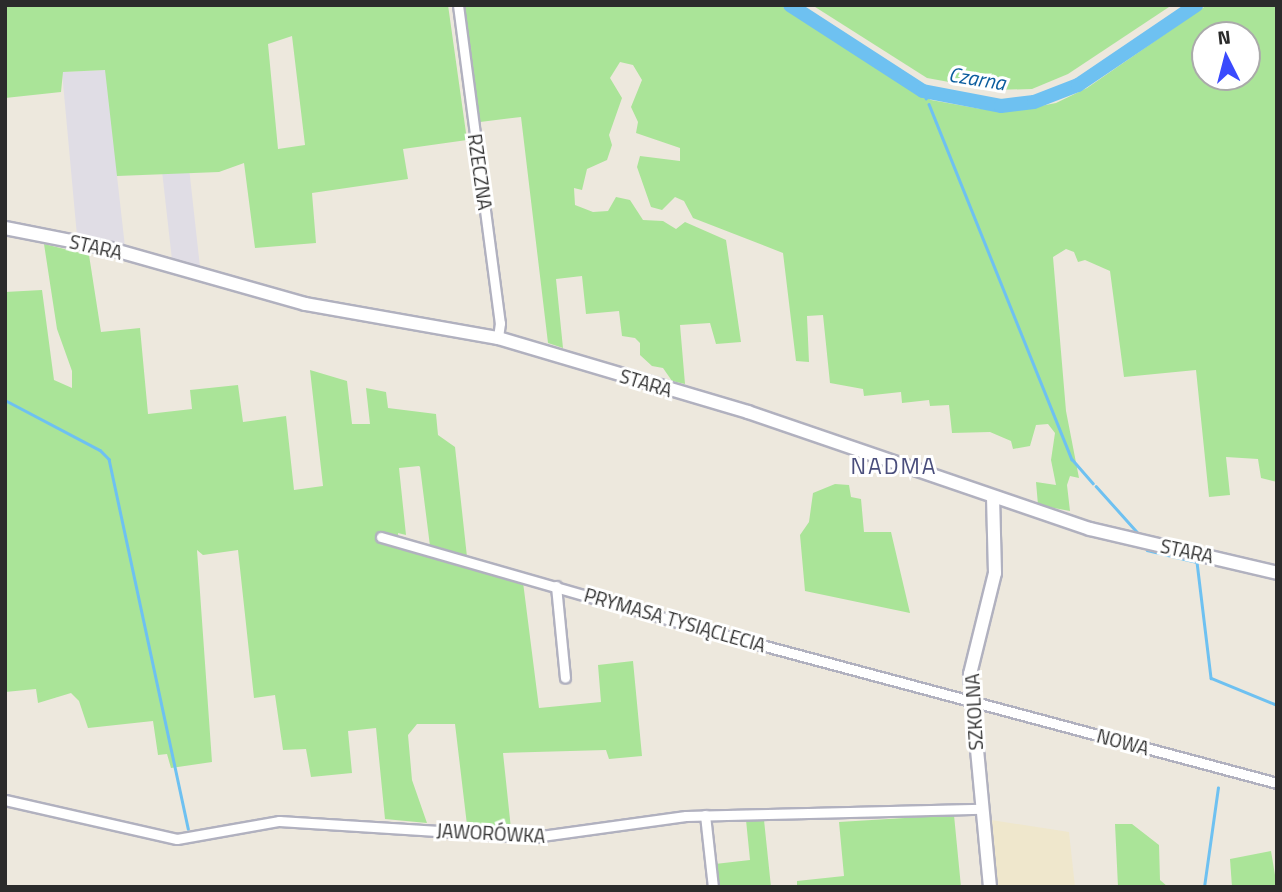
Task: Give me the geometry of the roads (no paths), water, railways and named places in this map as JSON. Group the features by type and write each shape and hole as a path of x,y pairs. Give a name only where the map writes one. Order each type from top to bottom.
{"street":[{"name":"RZECZNA","path":"458,5 500,323 498,338"},
{"name":"STARA","path":"5,228 111,249 304,304 498,338 748,412 1090,529 1277,573"},
{"name":"SZKOLNA","path":"990,887 970,701 974,644 995,573 993,497"},
{"name":"PRYMASA TYSIĄCLECIA","path":"381,537 970,701"},
{"path":"556,586 565,678"},
{"name":"NOWA","path":"970,701 1277,783"},
{"name":"JAWORÓWKA","path":"5,800 177,839 284,820 534,838 705,815 982,809"},
{"path":"705,815 713,887"}],"waterway":[{"name":"Czarna","path":"790,5 923,91 1001,106 1034,102 1078,85 1196,5"},
{"name":"Czarna","path":"923,91 926,98"},
{"path":"929,104 1072,459 1093,483"},
{"path":"5,400 100,450 109,459 188,829"},
{"path":"1096,486 1138,533"},
{"path":"1147,550 1197,562 1211,678 1277,705"},
{"path":"1204,887 1218,788"}],"district":[{"name":"NADMA","path":"894,466"}]}
